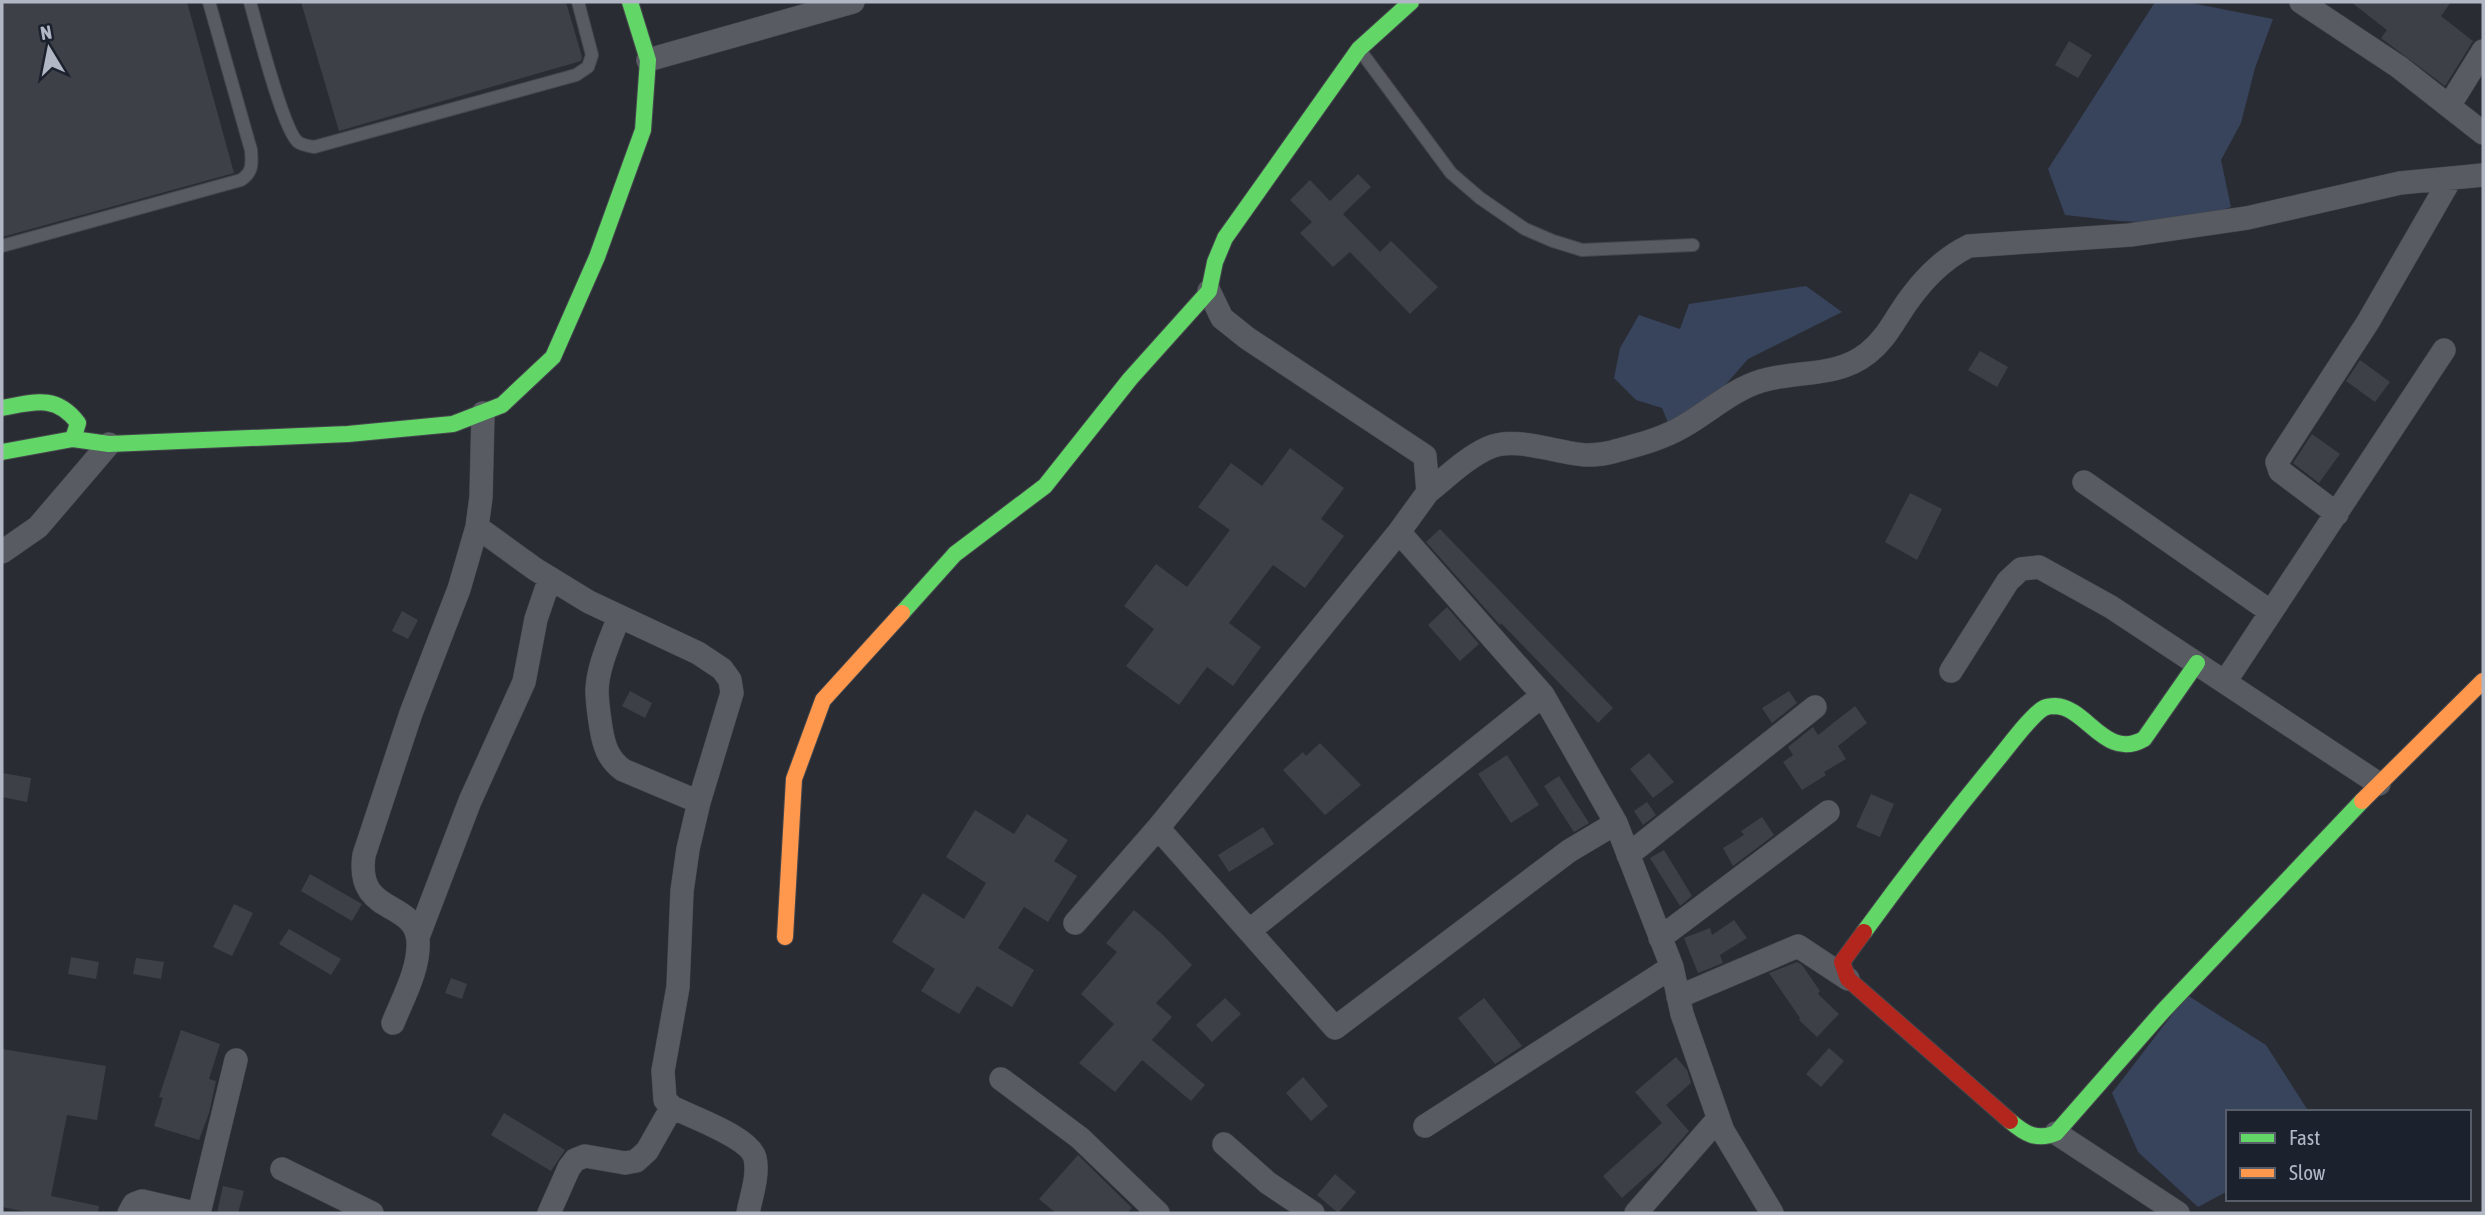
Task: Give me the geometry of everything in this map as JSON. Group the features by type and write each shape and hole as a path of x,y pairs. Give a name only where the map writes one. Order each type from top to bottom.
{"street":[{"path":"2,452 73,439 109,444 348,435 453,424 502,405 552,356 597,257 643,130 648,60 630,2"},
{"path":"648,60 853,2"},
{"path":"785,937 794,779 823,700 955,554 1045,486 1130,379 1209,291 1215,262 1225,238 1359,49 1411,2"},
{"path":"2301,2 2399,67 2483,133"},
{"path":"2449,106 2483,51"},
{"path":"1075,923 1158,828 1399,532 1428,492 1488,448 1498,444 1524,445 1588,455 1614,451 1658,439 1682,428 1744,387 1764,380 1840,368 1867,355 1885,337 1932,271 1969,246 2130,235 2247,218 2400,183 2483,175"},
{"path":"2337,514 2280,471 2277,462 2368,322 2451,178"},
{"path":"1209,291 1222,318 1247,338 1424,456 1428,492"},
{"path":"2225,682 2444,350"},
{"path":"2,408 49,401 70,410 78,424 73,439"},
{"path":"418,937 414,927 404,917 370,893 364,884 362,871 364,855 411,713 459,589 477,527 481,497 483,413"},
{"path":"2,552 38,527 109,444"},
{"path":"2084,481 2272,612"},
{"path":"477,527 589,602 698,653 722,668 730,680 732,693 726,718 699,802 688,849 682,891 678,987 663,1071 665,1100 672,1107 749,1147 755,1158 755,1173 748,1213"},
{"path":"1399,532 1543,695 1616,823 1672,967 1678,997 1718,1119 1772,1213"},
{"path":"1951,671 2008,581 2021,569 2039,566 2111,607 2379,784"},
{"path":"393,1023 410,982 418,952 418,937 470,801 524,682 536,619 550,578"},
{"path":"619,616 597,688 603,741 608,755 624,770 699,802"},
{"path":"1849,979 1843,970 1842,962 1848,950 1926,846 2033,718 2045,708 2056,706 2067,710 2112,741 2123,745 2135,744 2144,740 2196,663"},
{"path":"1678,997 1798,946 1849,979 2023,1132 2033,1137 2046,1138 2056,1133 2163,1011 2332,831 2483,681"},
{"path":"1249,931 1543,695"},
{"path":"1628,855 1815,707"},
{"path":"1660,937 1828,812"},
{"path":"1158,828 1335,1028 1569,851 1616,823"},
{"path":"1425,1126 1672,967"},
{"path":"129,1213 134,1204 142,1201 195,1213 200,1209 236,1060"},
{"path":"1001,1079 1080,1138 1158,1213"},
{"path":"549,1213 575,1160 585,1156 625,1163 636,1161 647,1151 672,1107"},
{"path":"1636,1213 1718,1119"},
{"path":"2056,1133 2178,1213"},
{"path":"1224,1144 1268,1183 1313,1213"},
{"path":"282,1169 372,1213"}],"lane":[{"path":"2,246 241,180 248,175 253,165 251,150 209,2"},
{"path":"250,2 291,133 299,143 314,148 576,75 588,67 592,55 578,2"},
{"path":"1359,49 1451,173 1480,198 1525,229 1553,242 1582,250 1693,245"}],"water":[{"path":"2155,2 2186,2 2273,19 2255,68 2241,123 2221,160 2231,207 2188,219 2149,222 2065,215 2048,169"},
{"path":"1806,286 1842,312 1748,359 1713,399 1669,425 1662,408 1636,400 1614,378 1620,348 1639,315 1680,329 1689,304"},
{"path":"2187,995 2266,1045 2308,1110 2226,1110 2226,1192 2198,1207 2138,1152 2112,1093"}],"building":[{"path":"2,2 187,2 234,173 2,237"},
{"path":"301,2 566,2 582,57 581,61 339,131"},
{"path":"2351,2 2451,2 2441,16 2473,41 2445,86 2381,38 2387,30"},
{"path":"2069,41 2092,55 2078,78 2055,65"},
{"path":"1358,174 1371,187 1343,214 1380,252 1391,241 1438,287 1410,314 1350,252 1333,267 1300,233 1312,222 1290,200 1310,180 1330,201"},
{"path":"1980,351 2008,367 1997,387 1968,370"},
{"path":"2360,360 2390,382 2375,402 2346,381"},
{"path":"2312,434 2340,454 2319,483 2293,463"},
{"path":"1290,448 1344,488 1321,519 1344,536 1305,588 1273,565 1229,623 1261,647 1233,686 1207,667 1179,705 1126,666 1154,629 1124,606 1156,564 1187,587 1230,530 1198,507 1231,463 1262,486"},
{"path":"1910,493 1942,509 1917,560 1885,542"},
{"path":"1440,529 1613,708 1598,723 1501,623 1500,625 1426,542"},
{"path":"1447,607 1479,644 1460,661 1428,625"},
{"path":"402,611 418,620 408,639 392,631"},
{"path":"630,691 652,703 645,718 622,706"},
{"path":"1789,691 1797,703 1772,723 1762,708"},
{"path":"1855,706 1867,723 1838,746 1846,759 1802,790 1783,762 1793,755 1788,747 1813,727 1818,735"},
{"path":"1320,743 1361,785 1325,815 1283,770 1303,752 1306,756"},
{"path":"1649,753 1674,782 1653,798 1630,769"},
{"path":"1507,755 1539,805 1511,823 1478,774"},
{"path":"2,773 31,778 27,802 2,797"},
{"path":"1559,776 1589,823 1574,832 1544,786"},
{"path":"1871,794 1894,804 1880,837 1856,827"},
{"path":"1647,802 1656,815 1643,825 1634,811"},
{"path":"975,810 1014,834 1027,814 1068,840 1054,861 1077,876 1048,922 1024,907 998,948 1034,970 1012,1007 977,986 959,1014 921,991 935,969 892,942 923,893 964,919 986,883 946,857"},
{"path":"1762,817 1774,835 1733,866 1723,848 1744,835 1741,831"},
{"path":"1263,827 1274,844 1229,872 1218,855"},
{"path":"1664,850 1692,896 1680,906 1650,858"},
{"path":"310,874 362,904 352,921 301,891"},
{"path":"234,904 253,913 232,956 213,947"},
{"path":"1134,910 1192,965 1156,1003 1172,1017 1152,1040 1205,1085 1191,1101 1142,1060 1115,1092 1079,1063 1114,1024 1081,994 1117,952 1106,943"},
{"path":"1734,920 1747,938 1720,955 1723,963 1698,973 1684,938 1710,928 1712,935"},
{"path":"289,929 341,959 331,975 279,944"},
{"path":"71,957 99,962 96,979 68,974"},
{"path":"136,958 164,962 161,979 133,974"},
{"path":"1797,962 1820,991 1818,994 1839,1014 1817,1037 1799,1020 1769,973"},
{"path":"451,978 467,984 462,999 445,993"},
{"path":"1225,998 1241,1014 1212,1042 1196,1025"},
{"path":"1484,998 1522,1046 1495,1064 1458,1018"},
{"path":"181,1030 220,1044 209,1079 216,1081 209,1113 199,1140 154,1126 163,1098 159,1097"},
{"path":"1829,1048 1844,1061 1821,1087 1806,1074"},
{"path":"2,1049 106,1066 97,1120 67,1115 51,1196 99,1206 98,1213 31,1213 2,1207"},
{"path":"1676,1057 1687,1070 1691,1083 1666,1105 1689,1131 1661,1163 1622,1198 1603,1176 1662,1123 1635,1092"},
{"path":"1303,1077 1328,1106 1311,1121 1286,1093"},
{"path":"504,1113 565,1150 551,1171 491,1135"},
{"path":"1078,1155 1132,1208 1127,1213 1056,1213 1039,1199"},
{"path":"1335,1174 1356,1192 1338,1213 1317,1195"},
{"path":"223,1186 244,1191 238,1213 217,1213"}],"traffic: fast":[{"path":"73,439 109,444 348,434 453,424 502,405 553,357 597,257 643,130 648,60 630,2"},
{"path":"902,613 955,554 1045,486 1130,379 1209,291 1215,262 1225,238 1359,49 1411,2"},
{"path":"2,408 44,402 61,408 78,423 73,439 2,452"},
{"path":"1864,932 1963,802 2039,711 2051,706 2066,709 2107,738 2130,744 2144,739 2197,663"},
{"path":"2010,1121 2032,1135 2056,1133 2163,1011 2362,801"}],"traffic: slow":[{"path":"785,937 794,779 823,700 902,613"},
{"path":"2362,801 2483,681"}],"traffic: jam":[{"path":"1864,932 1842,962 1848,979 2010,1121"}]}
